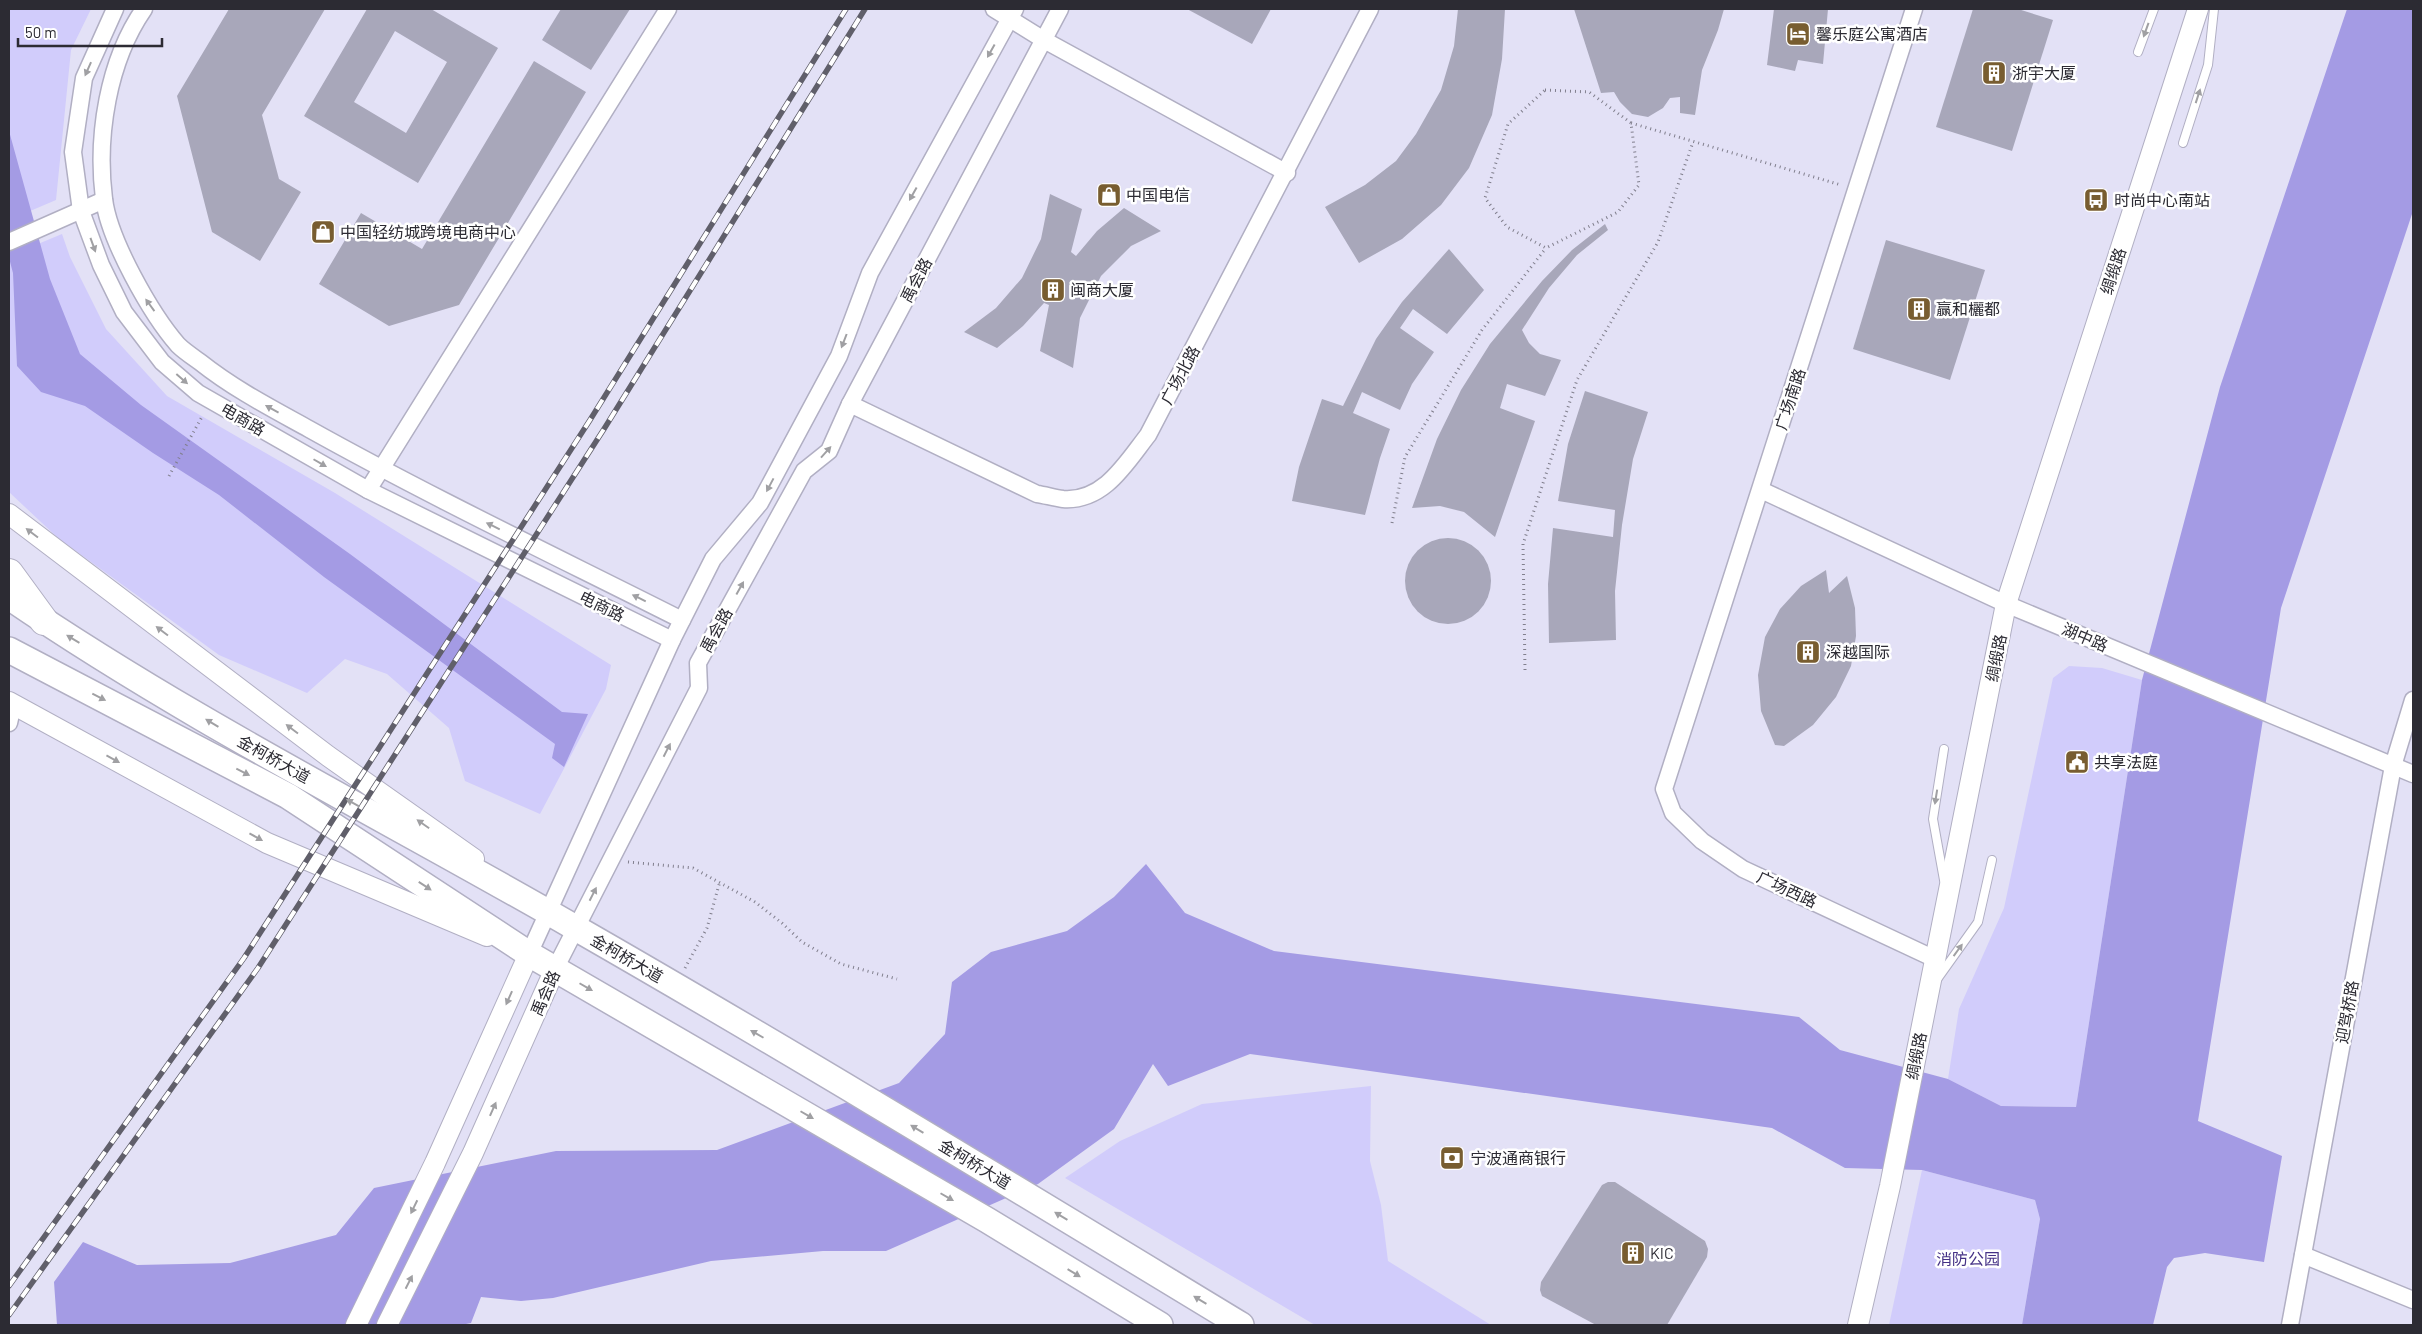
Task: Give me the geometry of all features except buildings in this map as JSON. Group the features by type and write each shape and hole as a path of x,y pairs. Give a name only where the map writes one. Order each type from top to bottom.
{"highway":[{"path":"9,573 44,621"}],"main road":[{"name":"金柯桥大道","path":"9,597 44,621 238,739 576,928 799,1058 1241,1325"},
{"name":"金柯桥大道","path":"9,650 288,796 529,954 987,1220 1160,1325"}],"street":[{"name":"电商路","path":"115,9 84,78 73,152 81,211 101,265 124,312 162,362 198,393 368,490 672,640"},
{"name":"电商路","path":"144,9 134,22 112,79 102,141 104,200 119,247 145,298 179,346 228,384 382,470 682,620"},
{"path":"368,490 668,9"},
{"path":"994,9 1012,13 1044,40 1287,173"},
{"name":"禹会路","path":"387,1325 474,1153 555,969 698,688 698,662 804,471 829,451 850,404 1060,9"},
{"name":"广场北路","path":"850,404 1037,494 1064,499 1092,495 1113,480 1148,435 1287,173 1370,9"},
{"name":"广场南路","path":"1664,789 1914,9"},
{"name":"绸缎路","path":"1858,1325 1890,1186 2006,604 2198,9"},
{"name":"禹会路","path":"356,1325 435,1163 682,620 713,559 760,503 838,356 870,273 1012,13"},
{"path":"9,242 104,200"},
{"name":"湖中路","path":"1761,490 2006,604 2413,774"},
{"path":"9,514 328,756 549,913"},
{"name":"迎驾桥路","path":"2290,1325 2393,766 2413,700"},
{"path":"10,710 267,842 529,954"},
{"name":"广场西路","path":"1664,789 1673,813 1702,841 1743,869 1935,959"},
{"path":"2303,1255 2413,1300"}],"lane":[{"path":"2138,52 2154,9"},
{"path":"2183,143 2208,65 2214,9"},
{"path":"1944,749 1933,819 1948,899"},
{"path":"1929,990 1978,922 1992,860"}],"path":[{"path":"1546,248 1507,227 1485,198 1508,124 1545,90 1590,92 1631,124 1856,190"},
{"path":"1392,523 1405,457 1482,330 1546,248 1618,212 1639,185 1631,124"},
{"path":"1525,670 1523,544 1577,380 1658,242 1693,142"},
{"path":"169,476 197,426"},
{"path":"610,862 653,863 694,868 720,881 762,907 802,942 842,964 897,979"},
{"path":"675,986 707,928 720,881"}],"green space":[{"path":"9,9 91,9 71,50 56,200 9,220"},
{"path":"62,234 70,257 106,329 167,396 335,493 611,665 606,689 540,814 465,781 449,728 387,674 345,659 307,693 219,655 58,538 9,492 9,256"},
{"path":"2069,666 2102,668 2142,680 2076,1107 2001,1106 1948,1079 1959,1009 2004,908 2053,678"},
{"path":"1371,1086 1370,1161 1381,1205 1388,1261 1491,1325 1315,1325 1065,1178 1120,1141 1202,1104"},
{"name":"消防公园","path":"1922,1170 2035,1200 2040,1219 2022,1325 1889,1325"}],"shaded area":[{"path":"2347,9 2413,9 2413,211 2281,608 2198,1121 2282,1156 2264,1262 2205,1253 2174,1258 2167,1267 2153,1325 2022,1325 2040,1219 2035,1200 1922,1170 1845,1168 1772,1128 1250,1054 1168,1086 1153,1064 1114,1129 1038,1184 886,1251 823,1251 711,1261 553,1298 521,1301 481,1297 471,1323 461,1325 57,1325 54,1282 83,1242 137,1265 230,1263 336,1235 374,1188 556,1151 717,1150 899,1083 945,1034 952,982 991,952 1067,931 1114,897 1146,864 1185,913 1274,951 1799,1017 1840,1050 1948,1079 2001,1106 2076,1107 2142,680 2220,387"},
{"path":"9,131 50,279 80,354 141,405 350,554 562,712 588,714 564,767 552,758 555,744 324,577 219,495 153,453 85,406 41,392 17,366 13,273 9,258"}],"railway":[{"path":"9,1286 244,958 590,420 846,9"},
{"path":"9,1315 258,968 604,429 865,9"}],"place":[{"name":"馨乐庭公寓酒店","path":"1798,34"},
{"name":"浙宇大厦","path":"1994,73"},
{"name":"中国电信","path":"1109,195"},
{"name":"时尚中心南站","path":"2096,200"},
{"name":"中国轻纺城跨境电商中心","path":"323,232"},
{"name":"闽商大厦","path":"1053,290"},
{"name":"赢和欐都","path":"1919,309"},
{"name":"深越国际","path":"1808,652"},
{"name":"共享法庭","path":"2077,762"},
{"name":"宁波通商银行","path":"1452,1158"},
{"name":"KIC","path":"1633,1253"}]}
